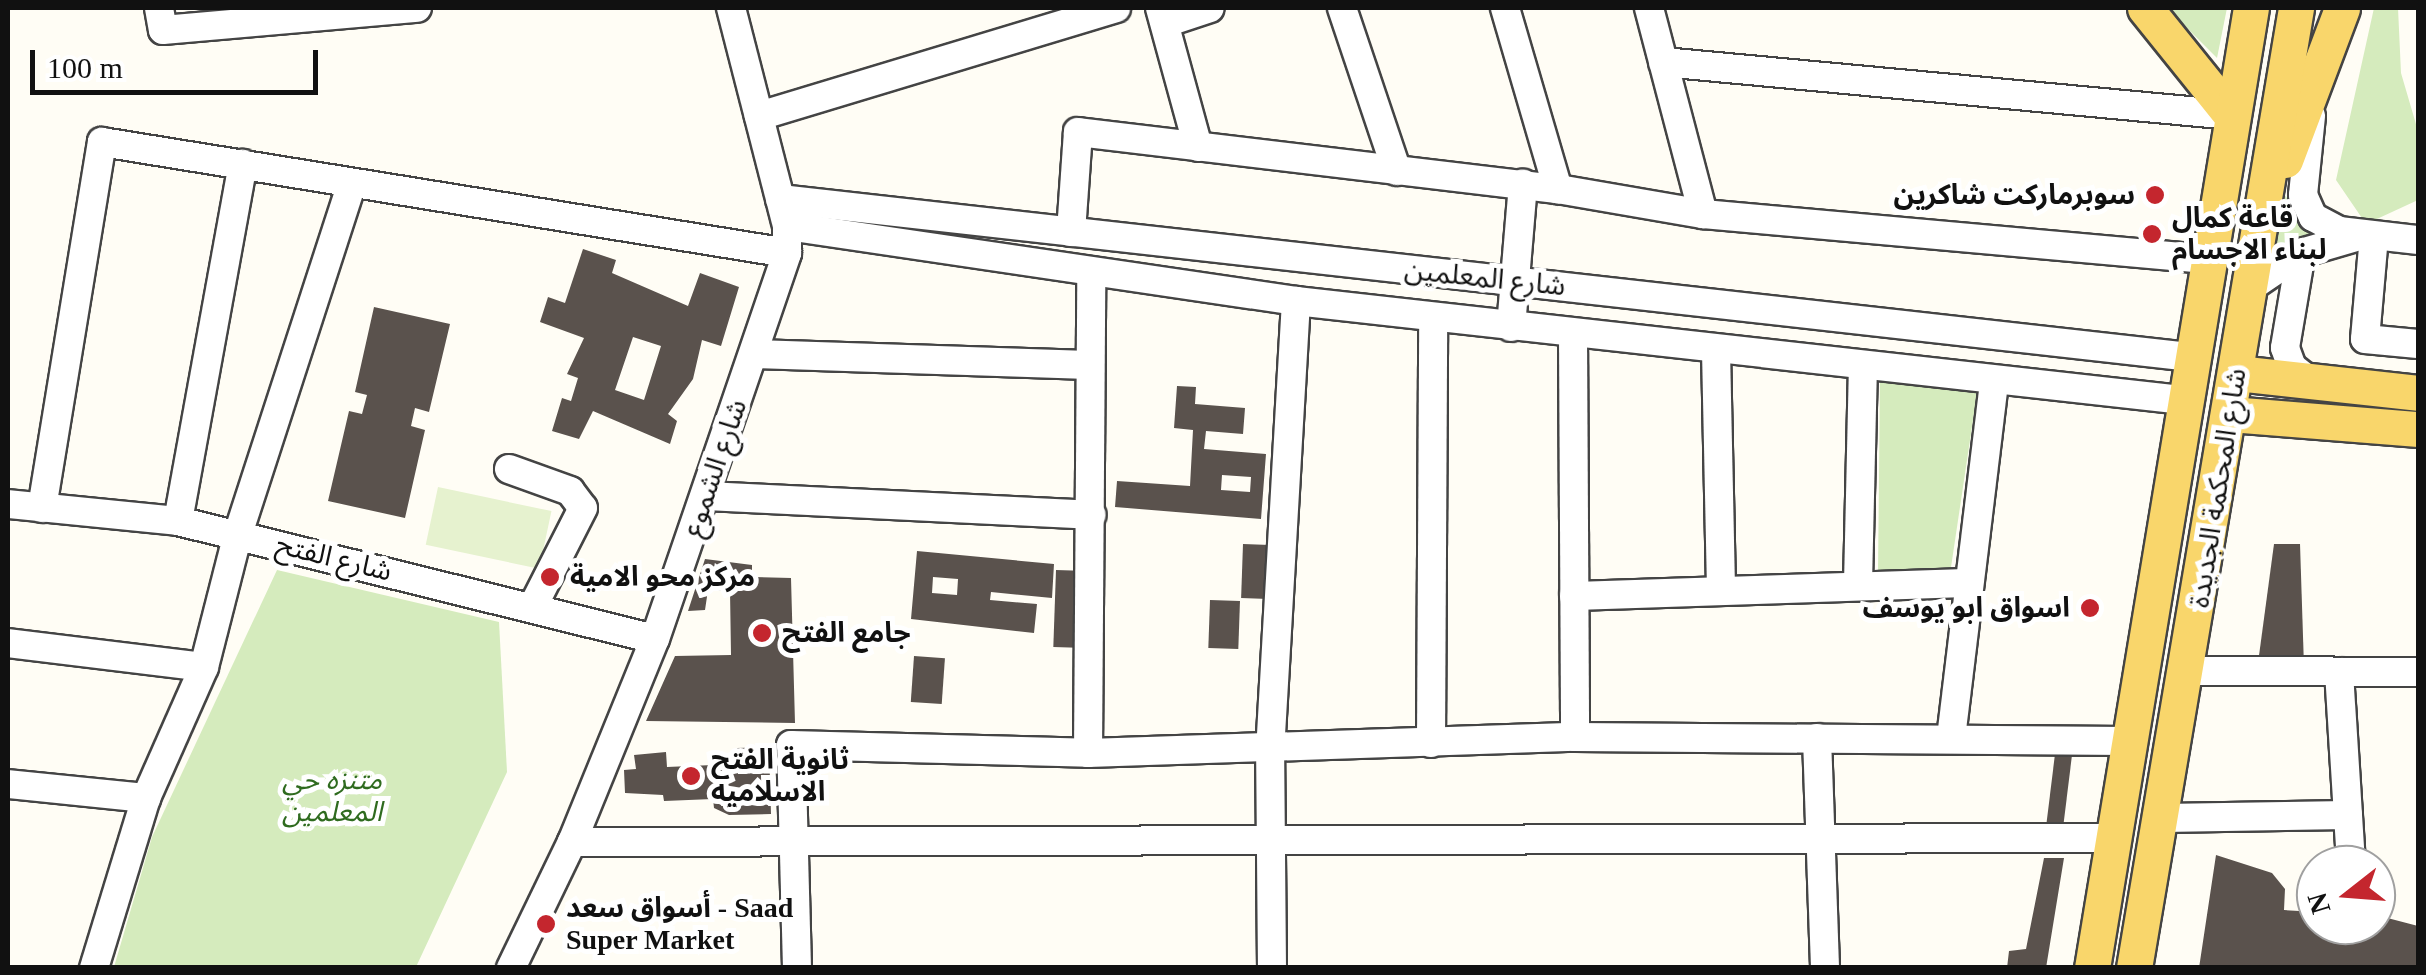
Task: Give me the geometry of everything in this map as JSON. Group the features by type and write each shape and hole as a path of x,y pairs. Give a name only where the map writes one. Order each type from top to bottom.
{"main road":[{"path":"2145,8 2231,115"},
{"name":"شارع المحكمة الجديدة","path":"2092,968 2205,259 2251,8"},
{"name":"شارع المحكمة الجديدة","path":"2134,968 2296,8"},
{"path":"2259,226 2342,8"},
{"path":"2236,373 2418,393"},
{"path":"2230,414 2418,429"}],"street":[{"path":"159,8 163,30 418,8"},
{"path":"731,8 787,240"},
{"path":"760,116 1116,8"},
{"path":"1198,147 1162,15 1210,8"},
{"path":"1342,8 1397,171"},
{"path":"1505,8 1558,189"},
{"path":"1649,8 1702,214"},
{"path":"1663,62 2231,115"},
{"path":"2314,85 2306,205 2324,225 2394,235"},
{"path":"1072,232 1078,132 1523,184 1702,214 2205,259"},
{"name":"شارع المعلمين","path":"42,508 102,142 352,184 787,240 1091,273 1511,327 2183,400"},
{"path":"178,521 243,164"},
{"path":"94,968 146,798 204,667 238,534 352,184"},
{"path":"1511,327 1523,184"},
{"name":"شارع المعلمين","path":"780,199 2191,357"},
{"path":"2251,287 2301,253 2394,235"},
{"path":"2394,235 2366,338 2418,344"},
{"name":"شارع الشموع","path":"511,968 572,842 655,640 755,354 787,240"},
{"path":"2301,253 2285,348 2292,367 2310,381"},
{"path":"1088,753 1091,273"},
{"path":"1272,968 1270,752 1296,301"},
{"path":"1431,743 1433,318"},
{"path":"1574,334 1575,737"},
{"path":"1716,350 1721,588"},
{"path":"755,354 1089,365"},
{"path":"1858,584 1863,367"},
{"path":"1951,738 1994,382"},
{"path":"508,469 570,491 583,508 532,608"},
{"path":"705,496 1092,515"},
{"name":"شارع الفتح","path":"8,504 178,521 655,640"},
{"path":"1574,596 1721,588 1967,583"},
{"path":"8,642 204,667"},
{"path":"2187,671 2418,672"},
{"path":"2339,672 2350,845"},
{"path":"798,968 791,745 1088,753 1270,752 1575,737 2127,741"},
{"path":"1817,738 1825,968"},
{"path":"8,784 146,798"},
{"path":"2162,818 2348,814"},
{"path":"572,842 792,836 1270,840 2113,838"}],"green space":[{"path":"2167,8 2227,8 2217,58"},
{"path":"2374,8 2398,8 2401,73 2418,131 2418,200 2366,224 2336,180"},
{"path":"2284,194 2315,236 2270,257"},
{"path":"1880,382 1977,393 1950,574 1878,573"},
{"path":"438,487 551,511 539,569 426,545"},
{"name":"متنزه حي المعلمين","path":"277,570 499,622 507,772 416,967 114,967 152,837"}],"building":[{"path":"583,249 616,260 612,273 688,306 700,273 739,287 721,346 702,340 693,379 668,414 677,421 670,444 593,411 579,439 552,431 562,398 571,401 578,378 567,374 584,338 540,322 548,297 565,303","holes":["633,337 661,346 644,400 615,390"]},
{"path":"374,307 450,324 429,412 415,408 411,426 425,430 405,518 328,501 349,411 362,414 367,395 355,392"},
{"path":"1177,386 1196,387 1195,404 1245,408 1243,434 1206,431 1204,449 1266,454 1261,519 1115,507 1117,481 1190,486 1193,430 1174,428","holes":["1222,475 1251,477 1250,492 1221,490"]},
{"path":"1243,544 1270,545 1268,599 1241,598"},
{"path":"2274,544 2300,544 2304,667 2258,663"},
{"path":"917,551 1054,564 1052,598 991,592 990,600 1037,604 1034,633 911,619","holes":["933,577 958,579 957,595 932,593"]},
{"name":"جامع الفتح","path":"705,559 752,565 752,577 791,578 795,723 646,721 675,656 731,655 730,591 708,590 705,610 688,611"},
{"path":"1056,570 1080,571 1077,648 1053,647"},
{"path":"1210,600 1240,601 1238,649 1208,648"},
{"path":"914,656 945,658 942,704 911,702"},
{"path":"769,747 771,814 729,815 714,808 713,799 664,801 663,795 625,793 624,770 636,769 634,755 666,752 667,767 736,764 737,748"},
{"path":"2055,754 2072,756 2063,831 2046,828"},
{"path":"2216,855 2272,873 2285,889 2284,910 2296,911 2296,945 2396,945 2396,920 2418,926 2418,968 2199,968"},
{"path":"2044,858 2064,858 2046,968 2007,968 2009,951 2026,949"}],"place":[{"name":"سوبرماركت شاكرين","path":"2155,195"},
{"name":"قاعة كمال لبناء الاجسام","path":"2152,234"},
{"name":"مركز محو الامية","path":"550,577"},
{"name":"اسواق ابو يوسف","path":"2090,608"},
{"name":"جامع الفتح","path":"762,633"},
{"name":"ثانوية الفتح الاسلاميه","path":"691,776"},
{"name":"أسواق سعد - Saad Super Market","path":"546,924"}]}
